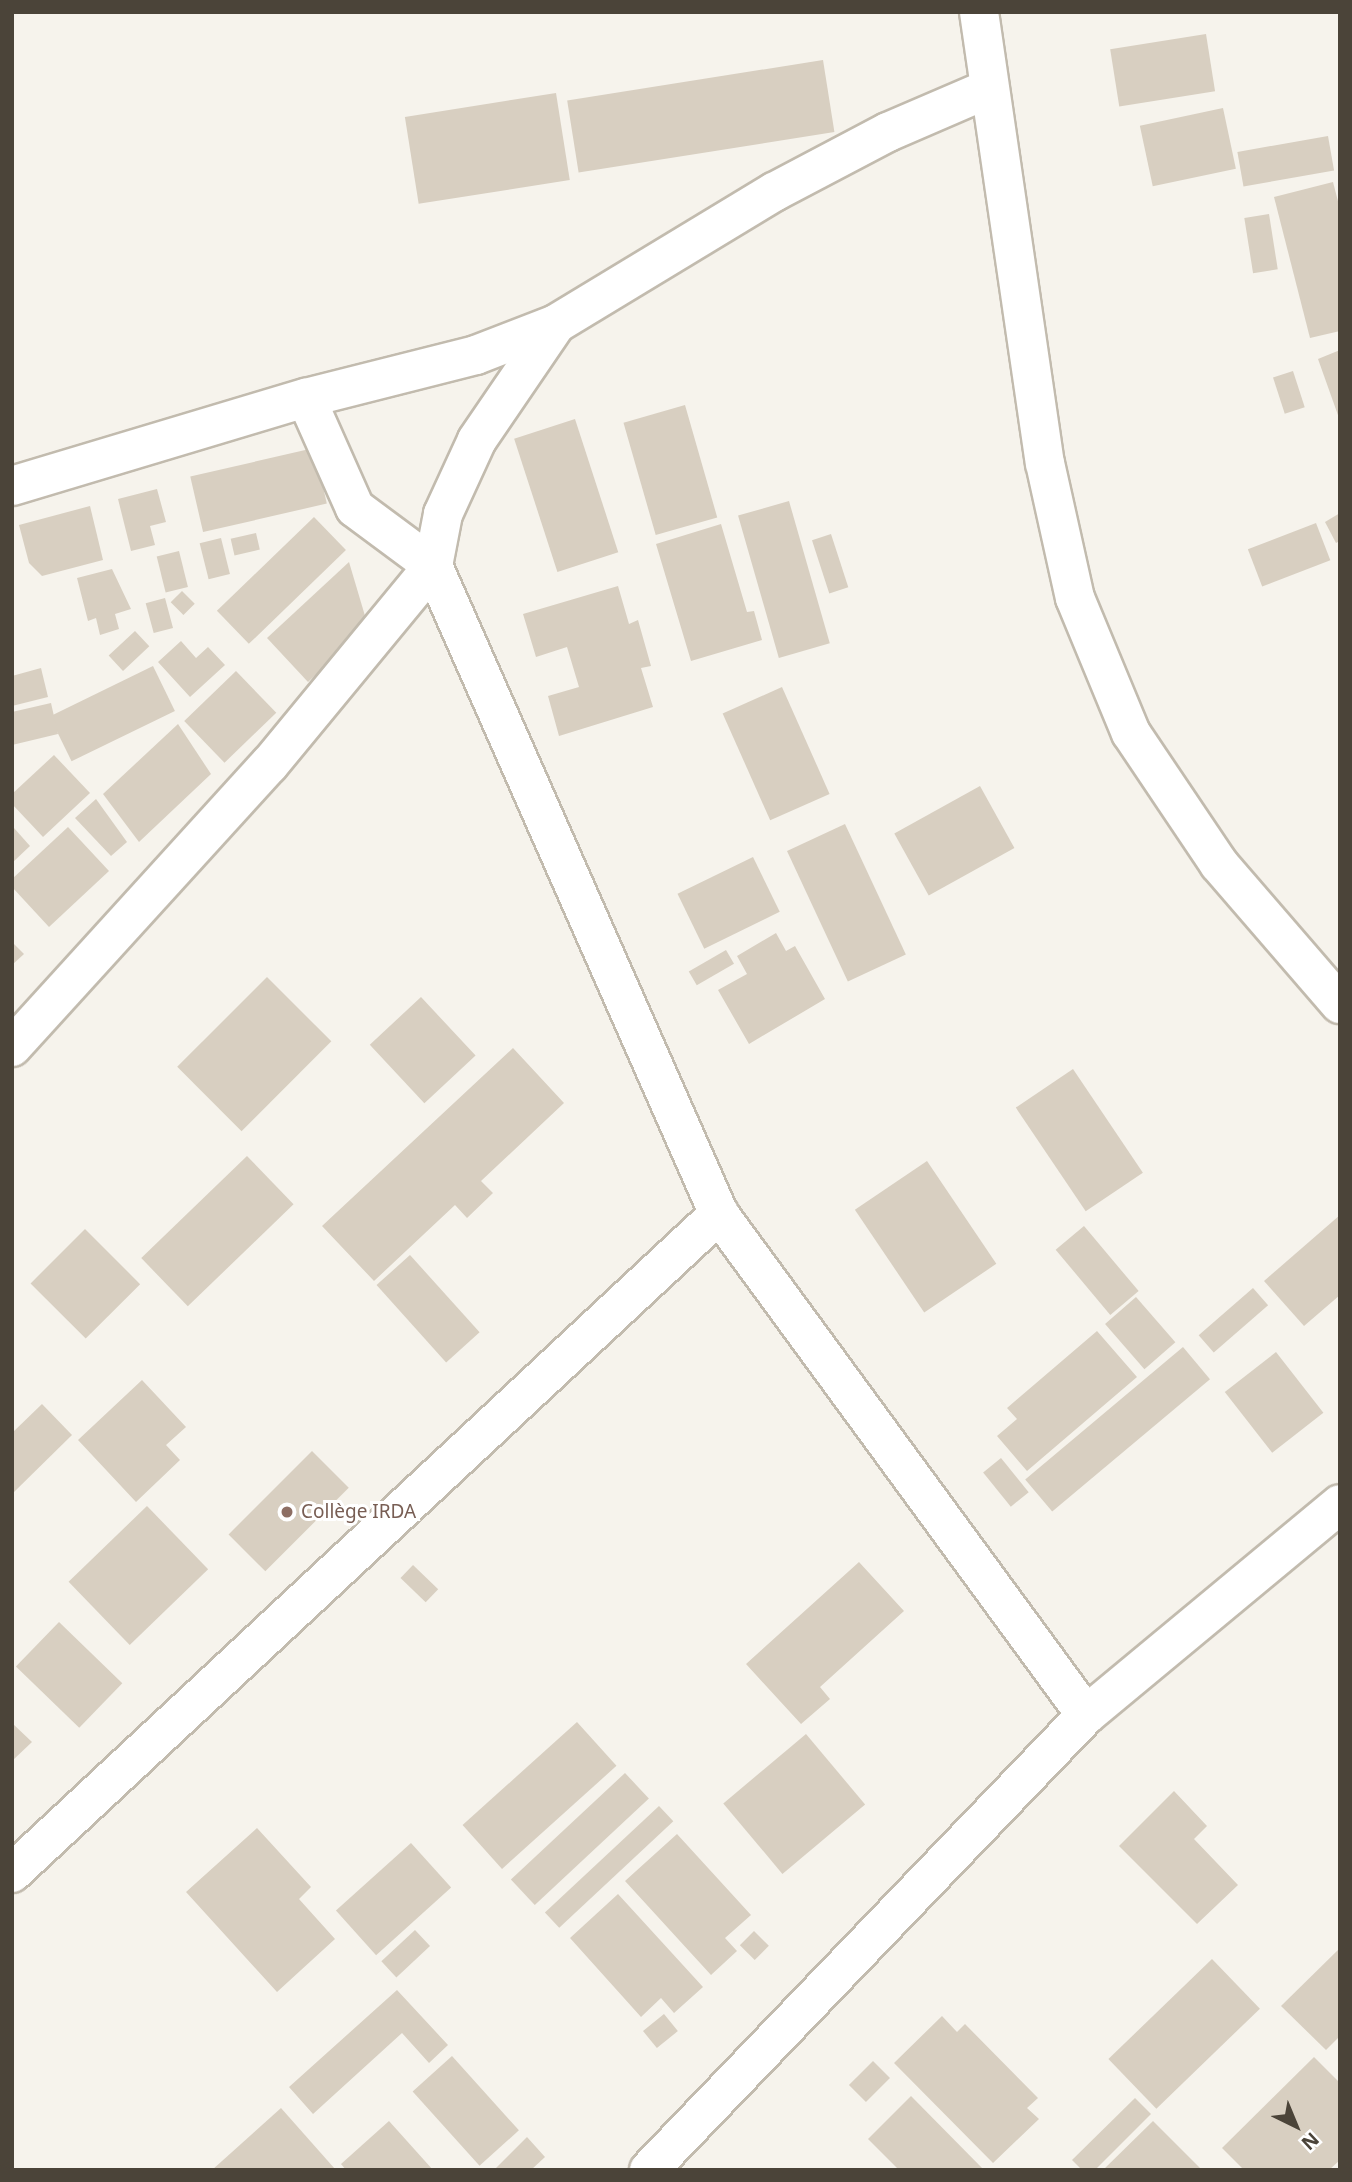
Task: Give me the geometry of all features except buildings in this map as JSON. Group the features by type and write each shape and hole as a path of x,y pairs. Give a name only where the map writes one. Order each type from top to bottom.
{"street":[{"path":"979,12 988,89 1045,463 1075,598 1139,744 1219,864 1340,1004"},
{"path":"12,486 306,398 476,355 556,324 774,192 888,132 988,89"},
{"path":"12,1047 269,765 433,566 443,514 477,440 556,324"},
{"path":"306,398 355,508 387,537 433,566 719,1214 1086,1715"},
{"path":"12,1872 719,1214"},
{"path":"649,2170 1086,1715 1340,1504"}],"place":[{"name":"Collège IRDA","path":"287,1512"}]}
